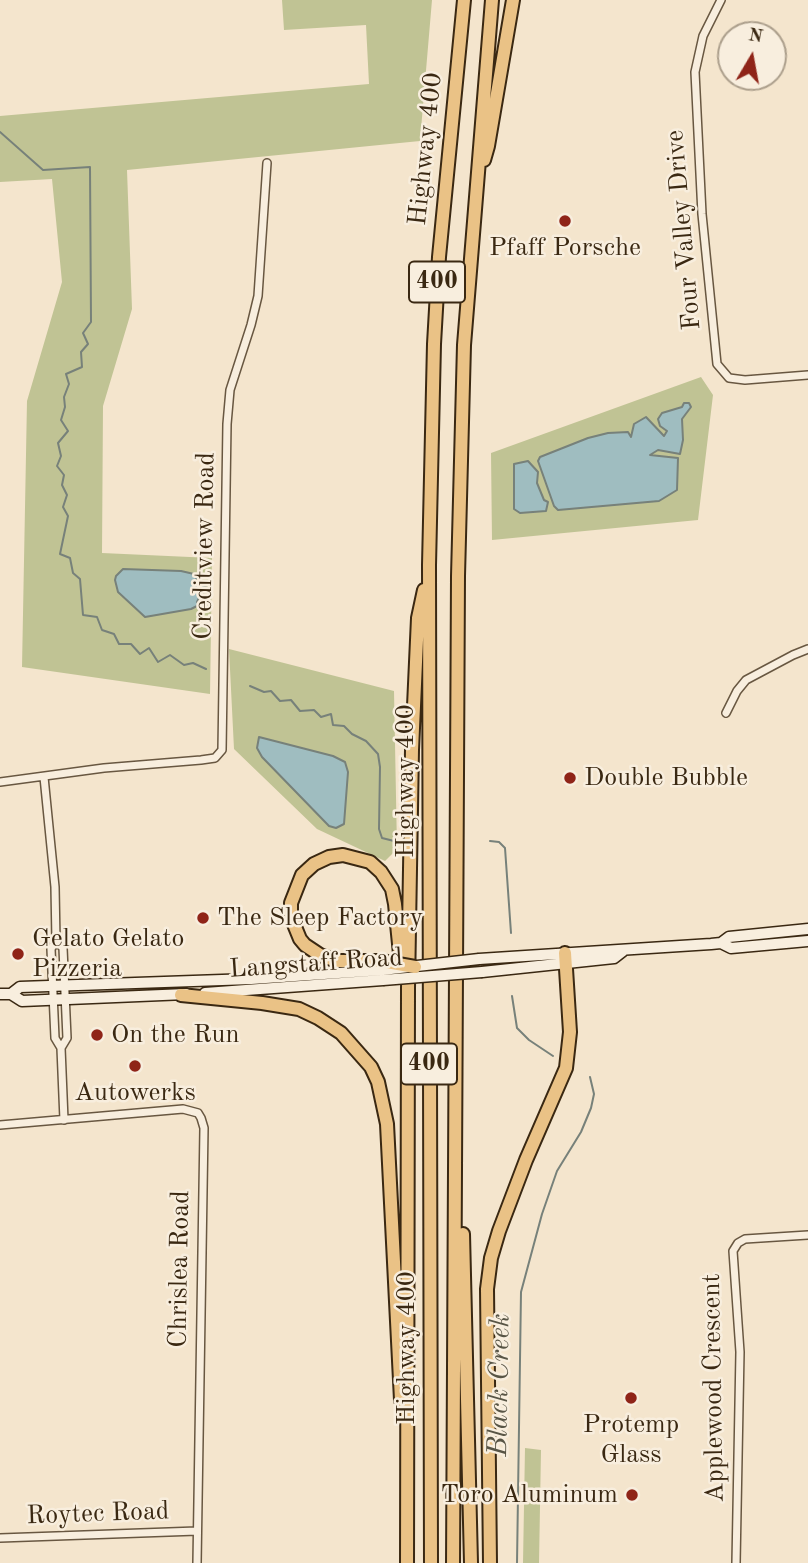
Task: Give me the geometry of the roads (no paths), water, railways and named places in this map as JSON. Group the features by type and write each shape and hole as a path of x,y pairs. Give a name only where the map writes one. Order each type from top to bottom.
{"highway":[{"name":"Highway 400","path":"431,1563 429,565 437,282 464,0"},
{"name":"Highway 400","path":"453,1563 458,576 464,345 492,0"},
{"path":"477,180 488,146 513,0"},
{"path":"407,1563 408,988 414,688 418,618 429,565"},
{"path":"408,988 402,974 396,904 387,880 370,862 343,855 328,857 314,864 302,875 294,888 290,903 291,917 305,945 320,955 337,961 382,971 415,967"},
{"path":"490,1563 486,1289 499,1231 566,1068 570,1032 566,958"},
{"path":"181,995 262,1003 299,1009 318,1017 341,1033 371,1067 379,1082 387,1124 397,1285 399,1388 406,1437"},
{"path":"456,1187 462,1206 471,1563"}],"main road":[{"name":"Langstaff Road","path":"721,943 729,937 808,929"},
{"name":"Langstaff Road","path":"415,967 479,960 614,958 623,951 721,943 731,948 808,941"},
{"name":"Langstaff Road","path":"5,994 20,987 52,985 241,980 382,971 482,972 566,958"},
{"name":"Langstaff Road","path":"5,994 22,1001 181,995 382,971"}],"street":[{"name":"Four Valley Drive","path":"721,0 703,36 695,72 702,214 717,364 729,379 808,375"},
{"name":"Creditview Road","path":"0,782 107,767 215,758 222,750 227,424 230,390 258,296 267,163"},
{"path":"726,713 746,680 808,649"},
{"path":"0,1125 64,1120 61,1048 55,1038 52,985 51,949 56,941 55,887 44,777"},
{"path":"56,941 63,948 67,1038 61,1048"},
{"name":"Chrislea Road","path":"64,1120 183,1109 192,1109 201,1118 204,1128 197,1563"},
{"name":"Applewood Crescent","path":"736,1563 740,1352 733,1251 738,1243 745,1240 808,1235"},
{"name":"Roytec Road","path":"0,1538 197,1531"}],"water":[{"path":"684,403 689,403 691,407 682,419 683,440 680,454 658,450 650,455 678,458 677,490 659,501 558,510 554,506 538,461 540,457 608,433 628,432 631,437 634,424 646,417 664,436 667,431 660,426 658,419 662,413 682,407"},
{"path":"528,461 538,472 537,483 544,500 548,502 546,511 520,513 514,509 514,464"},
{"path":"123,569 194,574 206,590 197,602 199,605 191,609 145,617 118,592 115,580"},
{"path":"259,737 333,756 345,762 348,772 344,824 336,828 329,826 262,757 257,748"}],"waterway":[{"path":"0,132 43,170 90,167 91,322 83,333 88,344 81,352 82,367 66,374 69,384 61,420 68,431 58,443 61,456 57,466 64,475 62,485 67,495 63,507 68,516 60,554 70,558 73,573 80,579 83,615 97,617 102,630 114,634 119,644 131,644 140,654 149,648 158,662 170,655 184,665 193,663 206,669"},
{"path":"250,686 264,692 271,691 280,701 291,700 300,711 314,710 321,717 331,714 333,725 344,726 352,734 366,741 378,754 380,767 379,829 382,838 398,842"},
{"path":"490,841 499,842 505,848 511,933"},
{"path":"512,996 517,1028 529,1040 553,1056"},
{"name":"Black Creek","path":"517,1563 521,1292 542,1214 557,1171 581,1132 591,1108 594,1094 590,1077"}],"place":[{"name":"Pfaff Porsche","path":"565,221"},
{"name":"Double Bubble","path":"570,778"},
{"name":"The Sleep Factory","path":"203,918"},
{"name":"Gelato Gelato Pizzeria","path":"18,954"},
{"name":"On the Run","path":"97,1035"},
{"name":"Autowerks","path":"135,1066"},
{"name":"Protemp Glass","path":"631,1398"},
{"name":"Toro Aluminum","path":"632,1495"}]}
